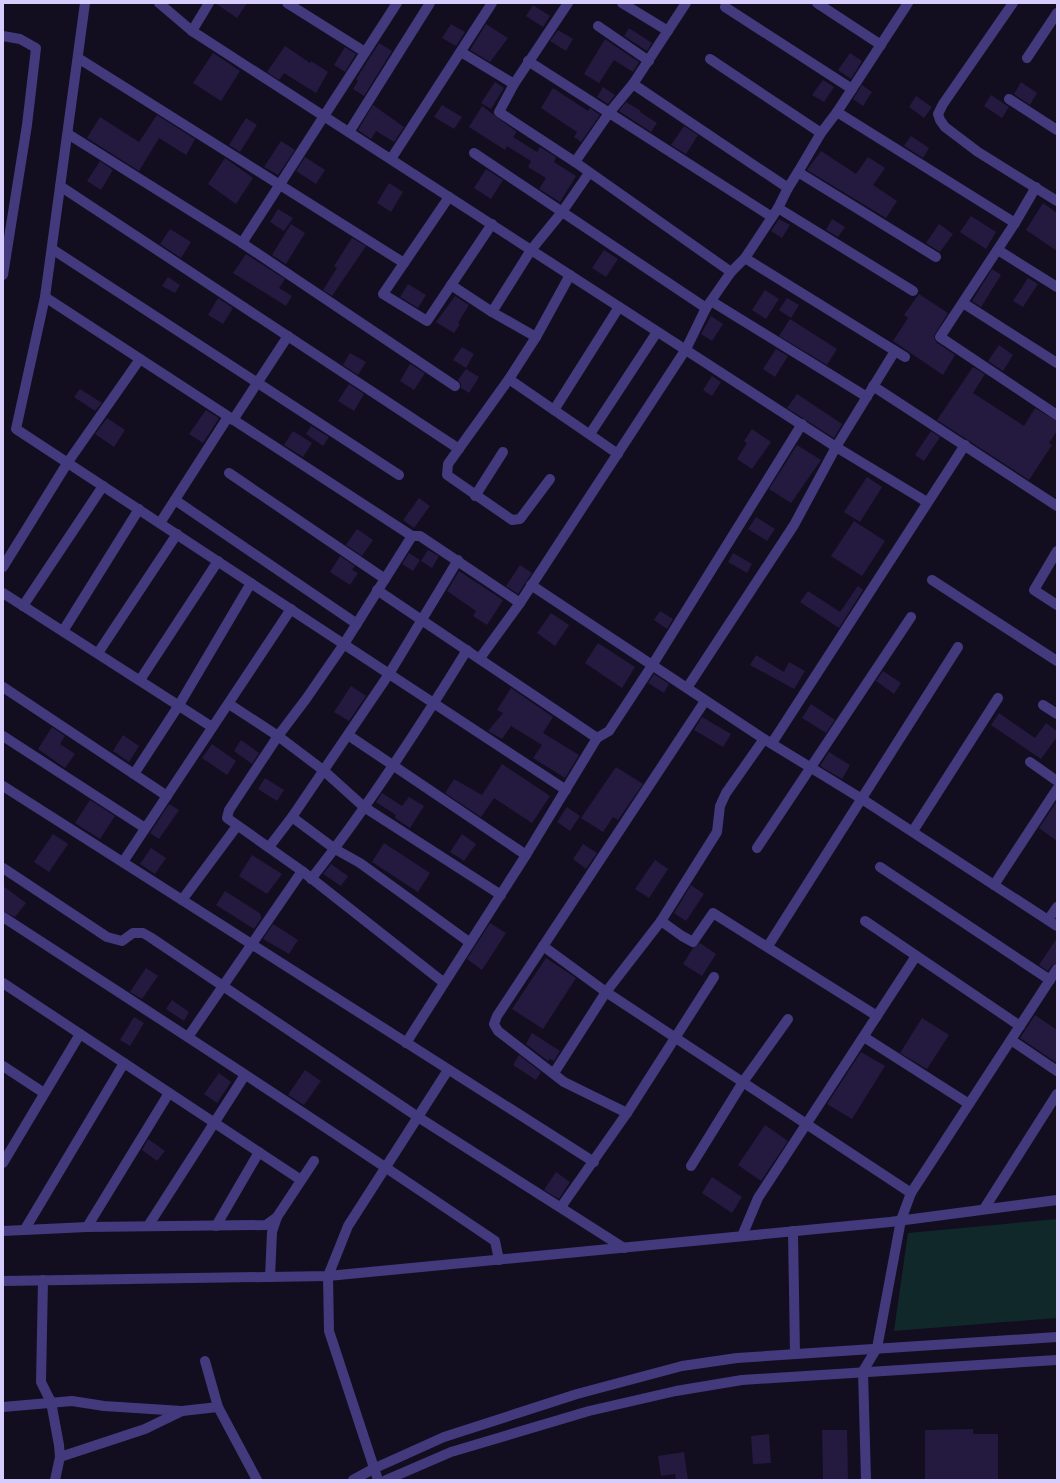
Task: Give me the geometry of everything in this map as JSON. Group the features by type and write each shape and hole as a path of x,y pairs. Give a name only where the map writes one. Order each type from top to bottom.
{"street":[{"path":"85,3 45,297 16,429 566,790"},
{"path":"159,3 192,31 657,332 927,502"},
{"path":"192,31 209,3"},
{"path":"287,3 364,52"},
{"path":"242,243 325,117 364,52 397,3"},
{"path":"349,132 430,3"},
{"path":"391,159 492,3"},
{"path":"568,3 528,61 499,112 589,172 731,272"},
{"path":"622,3 668,31"},
{"path":"574,162 633,84 686,3"},
{"path":"817,3 881,45"},
{"path":"480,658 520,602 618,454 686,349 708,305 731,272 745,258 778,208 788,188 821,133 837,112 908,3"},
{"path":"1013,3 943,104 938,114 945,127 978,152 1057,201"},
{"path":"725,7 852,89"},
{"path":"1027,58 1057,14"},
{"path":"598,26 649,60"},
{"path":"3,36 20,39 36,48 28,125 3,275"},
{"path":"461,52 514,84"},
{"path":"78,58 404,263"},
{"path":"710,59 821,133"},
{"path":"528,61 772,217"},
{"path":"633,84 788,188"},
{"path":"1009,99 1057,130"},
{"path":"837,112 1016,223"},
{"path":"68,134 242,243 455,386"},
{"path":"474,153 562,212 708,305 867,397"},
{"path":"492,312 531,250 562,212 589,172"},
{"path":"798,172 936,257"},
{"path":"60,186 459,449"},
{"path":"1036,187 1016,223 940,337 1057,415"},
{"path":"449,197 384,294 427,321 492,224"},
{"path":"778,208 913,291"},
{"path":"52,249 399,475"},
{"path":"998,250 1057,287"},
{"path":"745,258 905,356"},
{"path":"550,479 520,519 512,520 475,496 447,475 448,464 509,379 536,337 570,275"},
{"path":"451,285 492,312 536,337"},
{"path":"45,297 412,536 420,536 520,602"},
{"path":"963,303 1057,363"},
{"path":"554,410 618,307"},
{"path":"590,434 657,332"},
{"path":"160,523 288,336"},
{"path":"687,688 794,525 836,446 896,351"},
{"path":"3,567 68,462 140,359"},
{"path":"509,379 618,454"},
{"path":"873,386 1057,506"},
{"path":"406,1043 443,982 501,895 597,738 609,731 653,664 802,424"},
{"path":"554,1073 606,992 661,922 717,832 720,806 726,793 768,741 965,445"},
{"path":"475,496 503,452"},
{"path":"229,473 384,579"},
{"path":"23,606 103,486"},
{"path":"175,500 357,624"},
{"path":"63,631 139,510"},
{"path":"98,653 177,534"},
{"path":"412,536 344,644 278,736 229,810 227,818 302,871 443,982"},
{"path":"1057,551 1034,590 1057,605"},
{"path":"269,847 292,817 389,674 458,560"},
{"path":"140,680 218,561"},
{"path":"932,580 1057,661"},
{"path":"134,774 178,705 251,583"},
{"path":"531,585 653,664 706,701 810,768 862,799 1053,923 1057,907"},
{"path":"377,590 597,738"},
{"path":"3,593 212,727"},
{"path":"123,862 291,609"},
{"path":"757,848 911,617"},
{"path":"768,946 958,647"},
{"path":"311,879 335,849 392,766 467,650"},
{"path":"3,687 167,796"},
{"path":"912,831 998,698"},
{"path":"627,1113 564,1082 498,1031 494,1024 497,1016 706,701"},
{"path":"229,704 278,736 323,770 364,807 501,895"},
{"path":"1043,705 1057,714"},
{"path":"348,735 526,855"},
{"path":"3,736 145,828"},
{"path":"1030,762 1057,781"},
{"path":"3,786 594,1162"},
{"path":"994,884 1057,789"},
{"path":"292,817 335,849 360,863 469,942"},
{"path":"182,900 237,826"},
{"path":"880,867 1050,980"},
{"path":"3,868 107,937 122,941 133,933 143,933 418,1117 624,1248"},
{"path":"188,1037 302,871"},
{"path":"661,922 693,942 713,914 768,946 877,1016"},
{"path":"3,917 385,1166 495,1241 499,1260"},
{"path":"865,921 1020,1026"},
{"path":"543,946 606,992 911,1193"},
{"path":"742,1236 758,1198 916,956"},
{"path":"866,1480 863,1371 877,1348 901,1220 911,1193 1057,969"},
{"path":"561,1207 627,1113 714,977"},
{"path":"3,983 301,1180"},
{"path":"691,1166 743,1082 788,1019"},
{"path":"3,1163 80,1034"},
{"path":"864,1037 969,1104"},
{"path":"1011,1040 1057,1070"},
{"path":"25,1229 124,1063"},
{"path":"3,1066 44,1093"},
{"path":"378,1480 373,1469 329,1331 328,1276 348,1226 385,1166 448,1070"},
{"path":"148,1226 245,1075"},
{"path":"87,1227 169,1093"},
{"path":"984,1209 1057,1094"},
{"path":"216,1226 259,1152"},
{"path":"270,1277 272,1232 277,1218 314,1161"},
{"path":"3,1281 328,1276 901,1220 1057,1200"},
{"path":"3,1231 87,1227 266,1225 277,1218"},
{"path":"793,1231 795,1354"},
{"path":"43,1280 41,1382 51,1402 60,1456 55,1480"},
{"path":"353,1480 373,1469 444,1438 592,1390 682,1366 737,1358 1057,1337"},
{"path":"386,1480 451,1452 589,1411 654,1396 742,1380 863,1371 1057,1360"},
{"path":"205,1361 218,1407 257,1480"},
{"path":"3,1407 72,1401 104,1406 182,1411 218,1407"},
{"path":"60,1456 145,1429 182,1411"}],"green space":[{"path":"1057,1219 1057,1318 894,1331 908,1233"}],"building":[{"path":"215,3 247,3 237,18"},
{"path":"533,5 550,16 543,27 526,16"},
{"path":"451,24 465,32 456,46 442,38"},
{"path":"486,24 508,38 490,62 470,50"},
{"path":"629,28 652,43 647,51 624,36"},
{"path":"558,30 573,39 566,51 550,41"},
{"path":"605,39 639,62 633,72 614,60 599,83 584,74"},
{"path":"379,43 392,51 364,96 353,89 358,81 356,79"},
{"path":"285,46 310,63 311,61 328,72 316,93 284,73 279,80 267,72"},
{"path":"345,47 356,54 345,72 334,65"},
{"path":"213,53 240,71 221,101 193,83"},
{"path":"850,53 862,61 851,79 838,70"},
{"path":"823,80 834,87 824,102 812,95"},
{"path":"495,82 504,88 491,109 481,103"},
{"path":"1021,82 1037,93 1030,105 1014,94"},
{"path":"862,85 872,92 863,106 853,99"},
{"path":"603,87 615,95 608,104 597,97"},
{"path":"553,88 588,111 590,108 600,115 581,142 574,137 577,132 541,108"},
{"path":"991,95 1009,107 1002,118 984,106"},
{"path":"916,96 932,107 924,118 909,107"},
{"path":"626,102 657,123 651,132 619,111"},
{"path":"373,105 404,127 394,142 376,131 371,139 358,130"},
{"path":"442,105 462,117 454,129 434,117"},
{"path":"482,106 517,132 513,137 537,152 540,147 556,157 554,162 576,176 560,202 539,189 546,178 528,167 531,161 507,146 505,150 469,127"},
{"path":"157,115 195,139 186,155 159,138 139,171 87,138 100,117 139,142"},
{"path":"246,118 257,125 240,152 229,145"},
{"path":"684,126 698,135 686,154 671,145"},
{"path":"911,136 929,148 923,158 904,146"},
{"path":"281,141 295,150 278,175 264,167"},
{"path":"821,151 856,174 868,157 885,168 873,185 897,201 886,218 807,170"},
{"path":"305,157 325,170 316,184 296,171"},
{"path":"225,158 253,178 236,204 208,184"},
{"path":"100,161 113,170 101,190 87,181"},
{"path":"486,169 503,180 491,199 474,188"},
{"path":"389,183 403,192 391,212 377,203"},
{"path":"1043,203 1057,213 1057,251 1026,230"},
{"path":"278,209 293,218 284,231 270,222"},
{"path":"971,216 996,232 986,249 960,232"},
{"path":"779,219 790,225 782,238 771,231"},
{"path":"832,219 845,227 838,237 826,230"},
{"path":"291,224 305,233 286,264 272,255"},
{"path":"939,224 953,234 940,252 926,243"},
{"path":"170,229 191,242 181,258 160,244"},
{"path":"352,238 366,246 332,296 323,290 337,268 334,266"},
{"path":"604,250 618,259 606,277 592,268"},
{"path":"246,254 285,279 279,288 292,296 286,306 233,273"},
{"path":"992,269 1001,275 981,307 972,301"},
{"path":"168,277 180,285 175,293 162,286"},
{"path":"1028,278 1038,284 1023,307 1013,301"},
{"path":"408,284 426,295 418,308 400,297"},
{"path":"765,290 779,299 766,319 752,310"},
{"path":"919,294 948,313 934,336 936,342 955,355 943,375 893,341 908,318 904,315"},
{"path":"455,296 469,305 454,333 436,322"},
{"path":"218,298 233,308 223,324 208,315"},
{"path":"787,298 799,305 791,318 779,310"},
{"path":"711,316 723,324 712,341 701,334"},
{"path":"790,319 837,349 827,365 779,336"},
{"path":"999,345 1013,355 1003,371 988,361"},
{"path":"462,347 474,354 466,368 453,360"},
{"path":"776,349 788,356 775,377 763,369"},
{"path":"350,353 366,362 358,375 343,365"},
{"path":"410,364 425,373 414,390 400,381"},
{"path":"973,367 985,374 973,393 1024,426 1035,408 1057,421 1057,431 1049,443 1052,445 1029,480 937,420"},
{"path":"466,369 479,377 469,393 461,388 461,384 458,380"},
{"path":"712,376 721,382 712,396 703,390"},
{"path":"349,384 364,394 354,411 338,401"},
{"path":"80,389 102,403 95,411 74,397"},
{"path":"797,394 842,424 834,438 787,408"},
{"path":"206,410 219,418 203,443 189,434"},
{"path":"107,418 125,430 114,447 95,434"},
{"path":"311,426 329,437 323,446 306,434"},
{"path":"752,429 771,442 752,469 737,459 747,443 744,441"},
{"path":"293,431 312,443 303,457 284,445"},
{"path":"931,431 940,437 924,461 915,455"},
{"path":"797,445 821,460 791,503 769,489"},
{"path":"867,477 882,487 860,522 844,512"},
{"path":"419,498 430,506 414,528 403,520"},
{"path":"756,517 775,529 767,541 748,529"},
{"path":"854,521 885,541 862,576 831,556"},
{"path":"357,529 373,540 362,556 346,545"},
{"path":"428,550 439,556 432,568 421,561"},
{"path":"409,553 420,560 413,571 402,564"},
{"path":"733,553 752,564 747,573 728,562"},
{"path":"340,556 355,566 352,570 358,573 350,585 330,572"},
{"path":"520,565 532,573 518,594 506,586"},
{"path":"459,571 503,600 487,625 473,616 476,611 447,591"},
{"path":"858,586 863,590 839,628 800,602 808,591 840,612"},
{"path":"660,611 673,619 667,629 654,620"},
{"path":"551,613 569,625 555,646 537,633"},
{"path":"598,643 635,667 622,688 585,663"},
{"path":"756,655 784,672 789,662 805,671 794,689 750,665"},
{"path":"883,671 901,683 894,694 876,681"},
{"path":"654,674 669,684 664,693 648,683"},
{"path":"351,686 366,696 349,721 334,712"},
{"path":"511,688 553,717 543,733 579,755 565,778 533,758 542,745 511,726 502,739 488,731 503,713 497,710"},
{"path":"811,704 835,720 826,733 802,718"},
{"path":"999,713 1035,738 1046,723 1057,731 1057,737 1041,759 991,725"},
{"path":"702,717 731,734 723,747 694,730"},
{"path":"52,727 65,736 60,744 75,754 65,768 38,749"},
{"path":"123,735 139,746 129,762 113,751"},
{"path":"241,740 259,753 252,764 234,751"},
{"path":"212,744 236,761 227,775 202,758"},
{"path":"829,752 850,765 842,779 820,766"},
{"path":"502,764 550,796 532,823 494,798 481,817 445,793 454,779 482,795"},
{"path":"616,767 643,784 618,820 613,817 603,832 581,818"},
{"path":"265,778 284,790 277,801 258,789"},
{"path":"382,793 402,806 409,797 424,806 410,828 395,818 396,815 376,802"},
{"path":"90,800 115,816 100,839 75,823"},
{"path":"1057,801 1057,841 1039,828"},
{"path":"169,804 179,810 159,839 150,833"},
{"path":"567,807 580,816 570,831 557,822"},
{"path":"53,834 68,844 49,872 34,862"},
{"path":"462,834 476,844 464,861 450,852"},
{"path":"384,843 430,873 418,892 372,862"},
{"path":"583,844 597,853 586,869 573,859"},
{"path":"151,848 166,858 155,874 140,864"},
{"path":"252,855 282,874 267,894 239,876"},
{"path":"655,860 668,869 649,898 635,889"},
{"path":"331,864 348,876 341,886 323,874"},
{"path":"691,885 704,894 686,921 674,913"},
{"path":"3,886 26,903 15,917 3,911"},
{"path":"225,891 261,914 260,916 262,917 254,929 216,905"},
{"path":"490,923 506,933 482,970 467,959"},
{"path":"273,924 298,940 289,954 263,939"},
{"path":"1057,938 1057,963 1052,965 1048,971 1039,965"},
{"path":"700,943 716,954 702,976 683,964 693,948"},
{"path":"546,958 576,978 543,1029 512,1009"},
{"path":"146,968 158,976 142,999 130,992"},
{"path":"172,1000 189,1012 184,1021 166,1009"},
{"path":"1035,1015 1057,1030 1057,1063 1020,1038"},
{"path":"134,1017 144,1023 130,1046 120,1040"},
{"path":"922,1018 949,1035 927,1069 900,1053"},
{"path":"532,1033 560,1051 554,1061 550,1059 548,1061 526,1044"},
{"path":"861,1052 885,1066 852,1119 827,1104"},
{"path":"519,1055 541,1072 536,1080 513,1065"},
{"path":"305,1070 321,1081 304,1105 288,1095"},
{"path":"219,1073 231,1082 217,1103 204,1094"},
{"path":"765,1125 788,1141 761,1181 738,1165"},
{"path":"148,1139 165,1151 157,1161 142,1150"},
{"path":"556,1172 570,1182 559,1199 544,1190"},
{"path":"712,1177 742,1197 732,1213 702,1193"},
{"path":"973,1429 973,1434 998,1434 998,1480 925,1480 925,1430"},
{"path":"822,1430 847,1430 848,1479 823,1479"},
{"path":"769,1434 771,1463 753,1464 751,1436"},
{"path":"684,1452 688,1480 676,1480 675,1474 661,1476 658,1456"}]}
